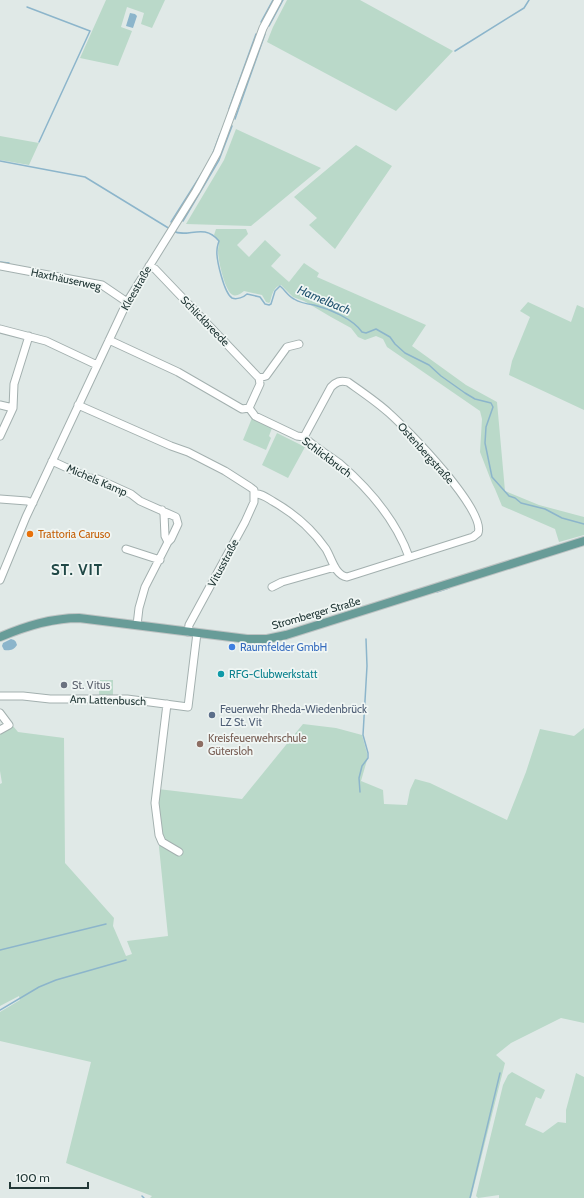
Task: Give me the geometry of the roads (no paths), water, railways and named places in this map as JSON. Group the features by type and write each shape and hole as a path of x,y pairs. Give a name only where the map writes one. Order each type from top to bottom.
{"main road":[{"name":"Stromberger Straße","path":"0,637 18,629 58,619 79,618 247,639 286,636 584,541"}],"street":[{"name":"Kleestraße","path":"0,580 52,461 127,302 196,191 217,153 263,28 278,0"},
{"name":"Haxthäuserweg","path":"0,266 102,285 127,302"},
{"name":"Schlickbreede","path":"149,266 155,269 168,282 259,378"},
{"path":"0,329 30,336 97,365"},
{"path":"0,436 13,408 14,384 30,336"},
{"name":"Schlickbruch","path":"109,340 178,372 242,409 249,408 255,416 297,436 304,437 338,463 367,490 395,528 404,544 408,557"},
{"path":"249,408 260,384 259,378 266,376 288,347 299,344"},
{"name":"Ostenbergstraße","path":"78,405 206,460 250,487 254,490 254,494 259,493 283,507 308,526 327,551 338,572 342,576 347,577 473,537 480,530 478,520 442,468 389,412 348,382 342,381 336,383 332,387 304,437"},
{"path":"0,405 13,408"},
{"name":"Michels Kamp","path":"52,461 89,478 98,479 105,482 131,494 140,501 176,517 178,524 145,587 139,608 137,625"},
{"name":"Vitusstraße","path":"193,632 189,625 245,522 254,502 254,494"},
{"path":"0,499 27,501 33,503"},
{"path":"162,510 164,514 165,536 168,542"},
{"path":"126,549 160,560"},
{"path":"272,587 282,582 336,567"},
{"name":"Am Lattenbusch","path":"0,696 23,696 50,699 127,699 188,707 193,632"},
{"path":"167,704 155,803 159,835 162,842 179,852"},
{"path":"0,713 9,725 0,730"}],"water":[{"path":"130,13 137,16 133,28 126,26"},
{"path":"11,639 15,641 17,645 11,650 4,650 2,646 3,643"}],"waterway":[{"path":"261,22 273,0"},
{"path":"269,26 283,0"},
{"path":"455,51 524,8 529,0"},
{"path":"27,7 90,31 39,142"},
{"path":"229,109 256,34"},
{"path":"235,119 265,34"},
{"path":"183,221 219,160 232,126"},
{"path":"213,153 220,134"},
{"name":"Hamelbach","path":"0,161 85,177 170,229"},
{"path":"171,222 202,173"},
{"name":"Hamelbach","path":"173,231 179,233 207,233 213,235 219,241 217,248 219,268 226,290 232,298 240,298 247,294 260,297 265,304 269,305 271,304 275,291 280,286 296,300 341,315 358,327 362,332 366,333 376,329 390,337 405,353 429,365 441,376 465,393 475,399 491,403 493,407 486,427 485,443 492,477 509,496 515,498 521,503 545,509 562,518 584,524"},
{"path":"0,262 9,263"},
{"path":"437,592 449,588"},
{"path":"360,792 359,778 362,766 368,758 363,735 367,666 366,639"},
{"path":"0,950 106,924"},
{"path":"0,1010 39,987 56,980 126,960"},
{"path":"470,1198 500,1073"}],"place":[{"name":"Trattoria Caruso","path":"30,534"},
{"name":"Raumfelder GmbH","path":"232,647"},
{"name":"RFG-Clubwerkstatt","path":"221,674"},
{"name":"St. Vitus","path":"64,685"},
{"name":"Feuerwehr Rheda-Wiedenbrück LZ St. Vit","path":"212,715"},
{"name":"Kreisfeuerwehrschule Gütersloh","path":"200,744"}],"district":[{"name":"ST. VIT","path":"77,570"}]}
